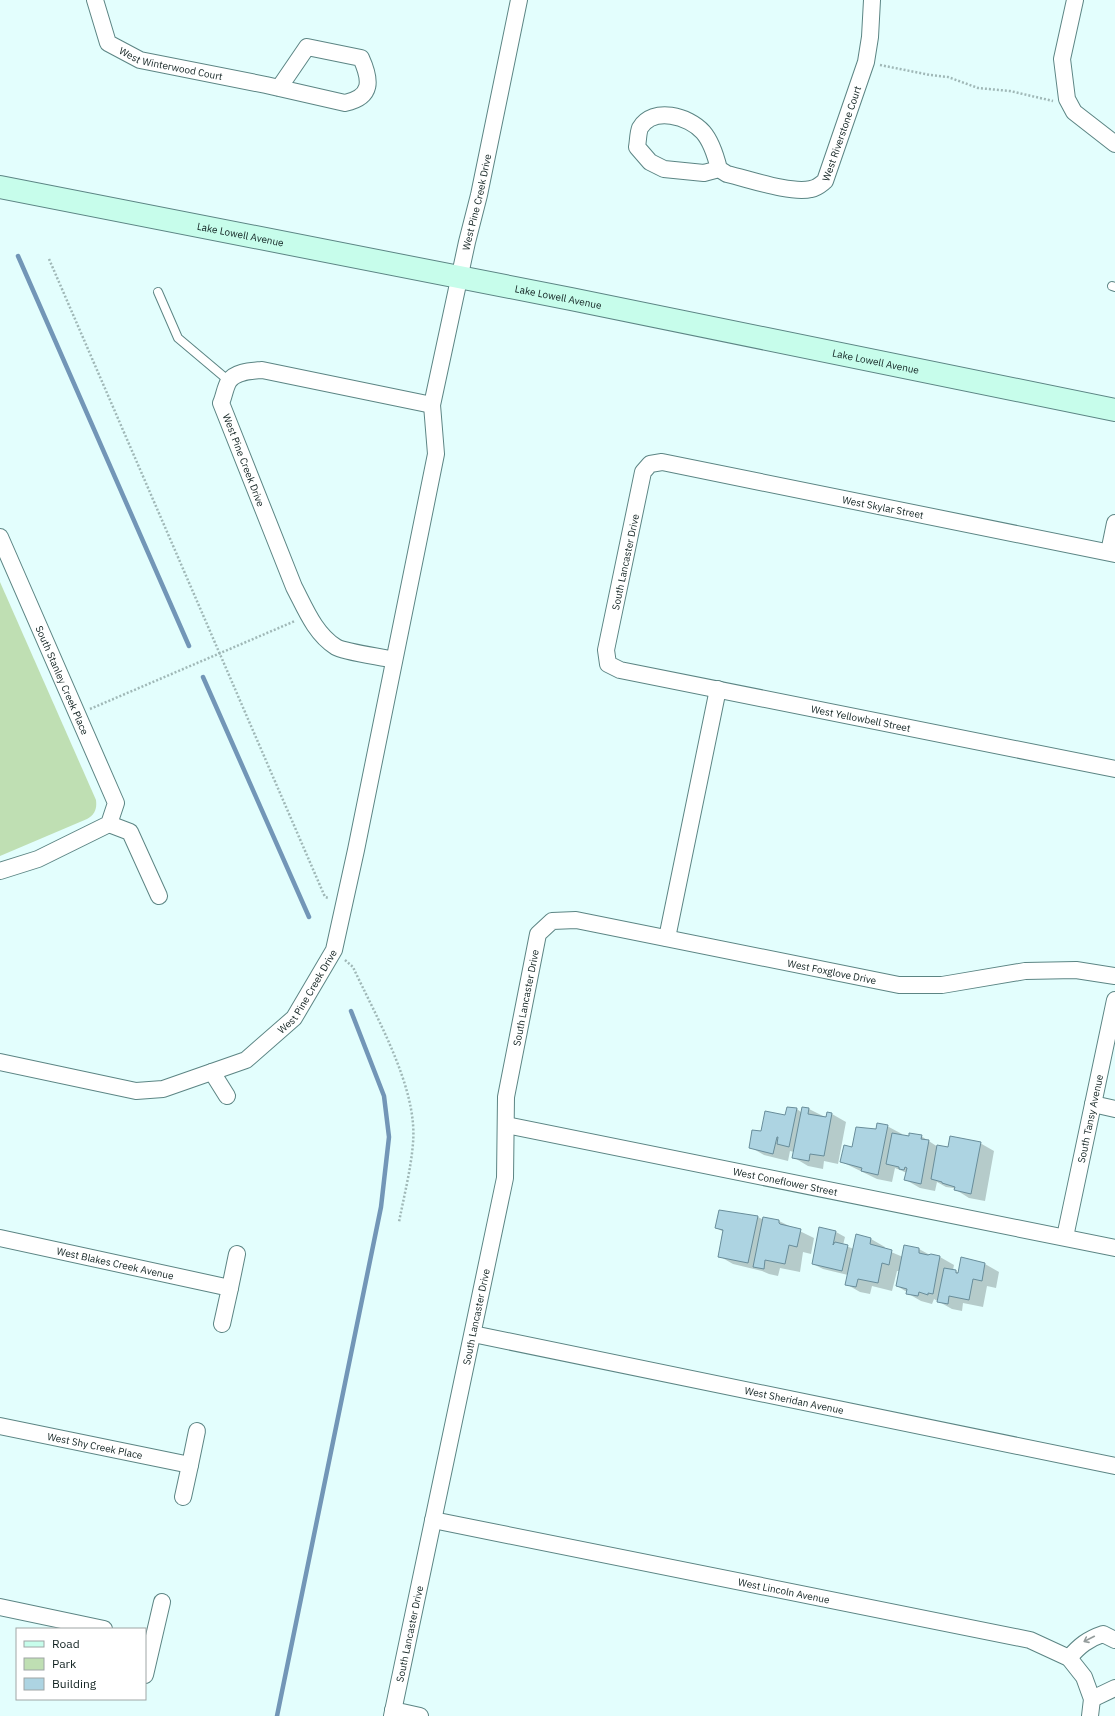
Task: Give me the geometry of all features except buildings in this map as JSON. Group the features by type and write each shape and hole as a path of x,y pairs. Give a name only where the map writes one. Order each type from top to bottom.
{"main road":[{"name":"Lake Lowell Avenue","path":"0,187 459,277 1115,410"}],"street":[{"name":"West Winterwood Court","path":"95,0 108,42 140,60 345,102 357,100 366,90 368,74 361,58 307,47 279,88"},
{"name":"West Pine Creek Drive","path":"0,1062 136,1091 163,1089 246,1060 294,1018 334,950 436,454 432,405 459,277 479,195 519,0"},
{"name":"West Riverstone Court","path":"719,169 728,174 794,190 810,190 819,187 825,181 866,62 870,37 872,0"},
{"path":"1075,0 1062,59 1067,99 1074,112 1115,144"},
{"path":"655,116 672,116 695,124 704,133 715,156 719,169 704,173 664,169 650,162 637,147 640,129 646,122 655,116"},
{"path":"229,381 246,371 262,370 432,405"},
{"name":"West Pine Creek Drive","path":"229,381 222,403 294,587 308,615 320,634 337,648 394,660"},
{"name":"West Skylar Street","path":"650,464 662,462 1112,553"},
{"name":"South Lancaster Drive","path":"608,664 606,650 643,472 650,464"},
{"path":"1112,553 1115,522"},
{"name":"South Stanley Creek Place","path":"0,537 116,803 109,824"},
{"name":"West Yellowbell Street","path":"608,664 620,670 1115,769"},
{"path":"667,938 718,689"},
{"path":"0,871 38,860 109,824 130,832 159,896"},
{"name":"West Foxglove Drive","path":"552,921 576,920 899,985 942,986 1025,971 1076,970 1115,976"},
{"name":"South Lancaster Drive","path":"392,1713 505,1178 506,1097 538,934 552,921"},
{"name":"South Tansy Avenue","path":"1065,1237 1115,1000"},
{"path":"212,1072 227,1096"},
{"path":"1093,1104 1115,1109"},
{"name":"West Coneflower Street","path":"506,1125 1115,1248"},
{"name":"West Blakes Creek Avenue","path":"0,1238 230,1288"},
{"path":"222,1324 237,1254"},
{"name":"West Sheridan Avenue","path":"473,1334 1115,1466"},
{"name":"West Shy Creek Place","path":"0,1426 190,1466"},
{"path":"183,1497 197,1431"},
{"name":"West Lincoln Avenue","path":"433,1520 1030,1640 1069,1658 1084,1677 1092,1699 1090,1716"},
{"path":"146,1666 149,1639 162,1602"},
{"path":"0,1607 99,1628"},
{"path":"1069,1658 1080,1644 1092,1637 1103,1634 1115,1640"},
{"path":"1092,1699 1115,1688"},
{"path":"392,1713 420,1716"}],"lane":[{"path":"158,292 178,338 229,381"}],"path":[{"path":"866,62 930,75 948,77 978,88 1010,91 1054,101 1067,99"},
{"path":"49,259 325,897 345,901"},
{"path":"77,714 308,615"},
{"path":"334,950 353,967 397,1063 410,1099 413,1143 399,1222"}],"green space":[{"path":"0,582 96,800 96,809 87,819 0,856"}],"waterway":[{"path":"18,256 189,646"},
{"path":"203,677 309,917"},
{"path":"277,1716 381,1207 389,1137 384,1096 351,1011"}]}
